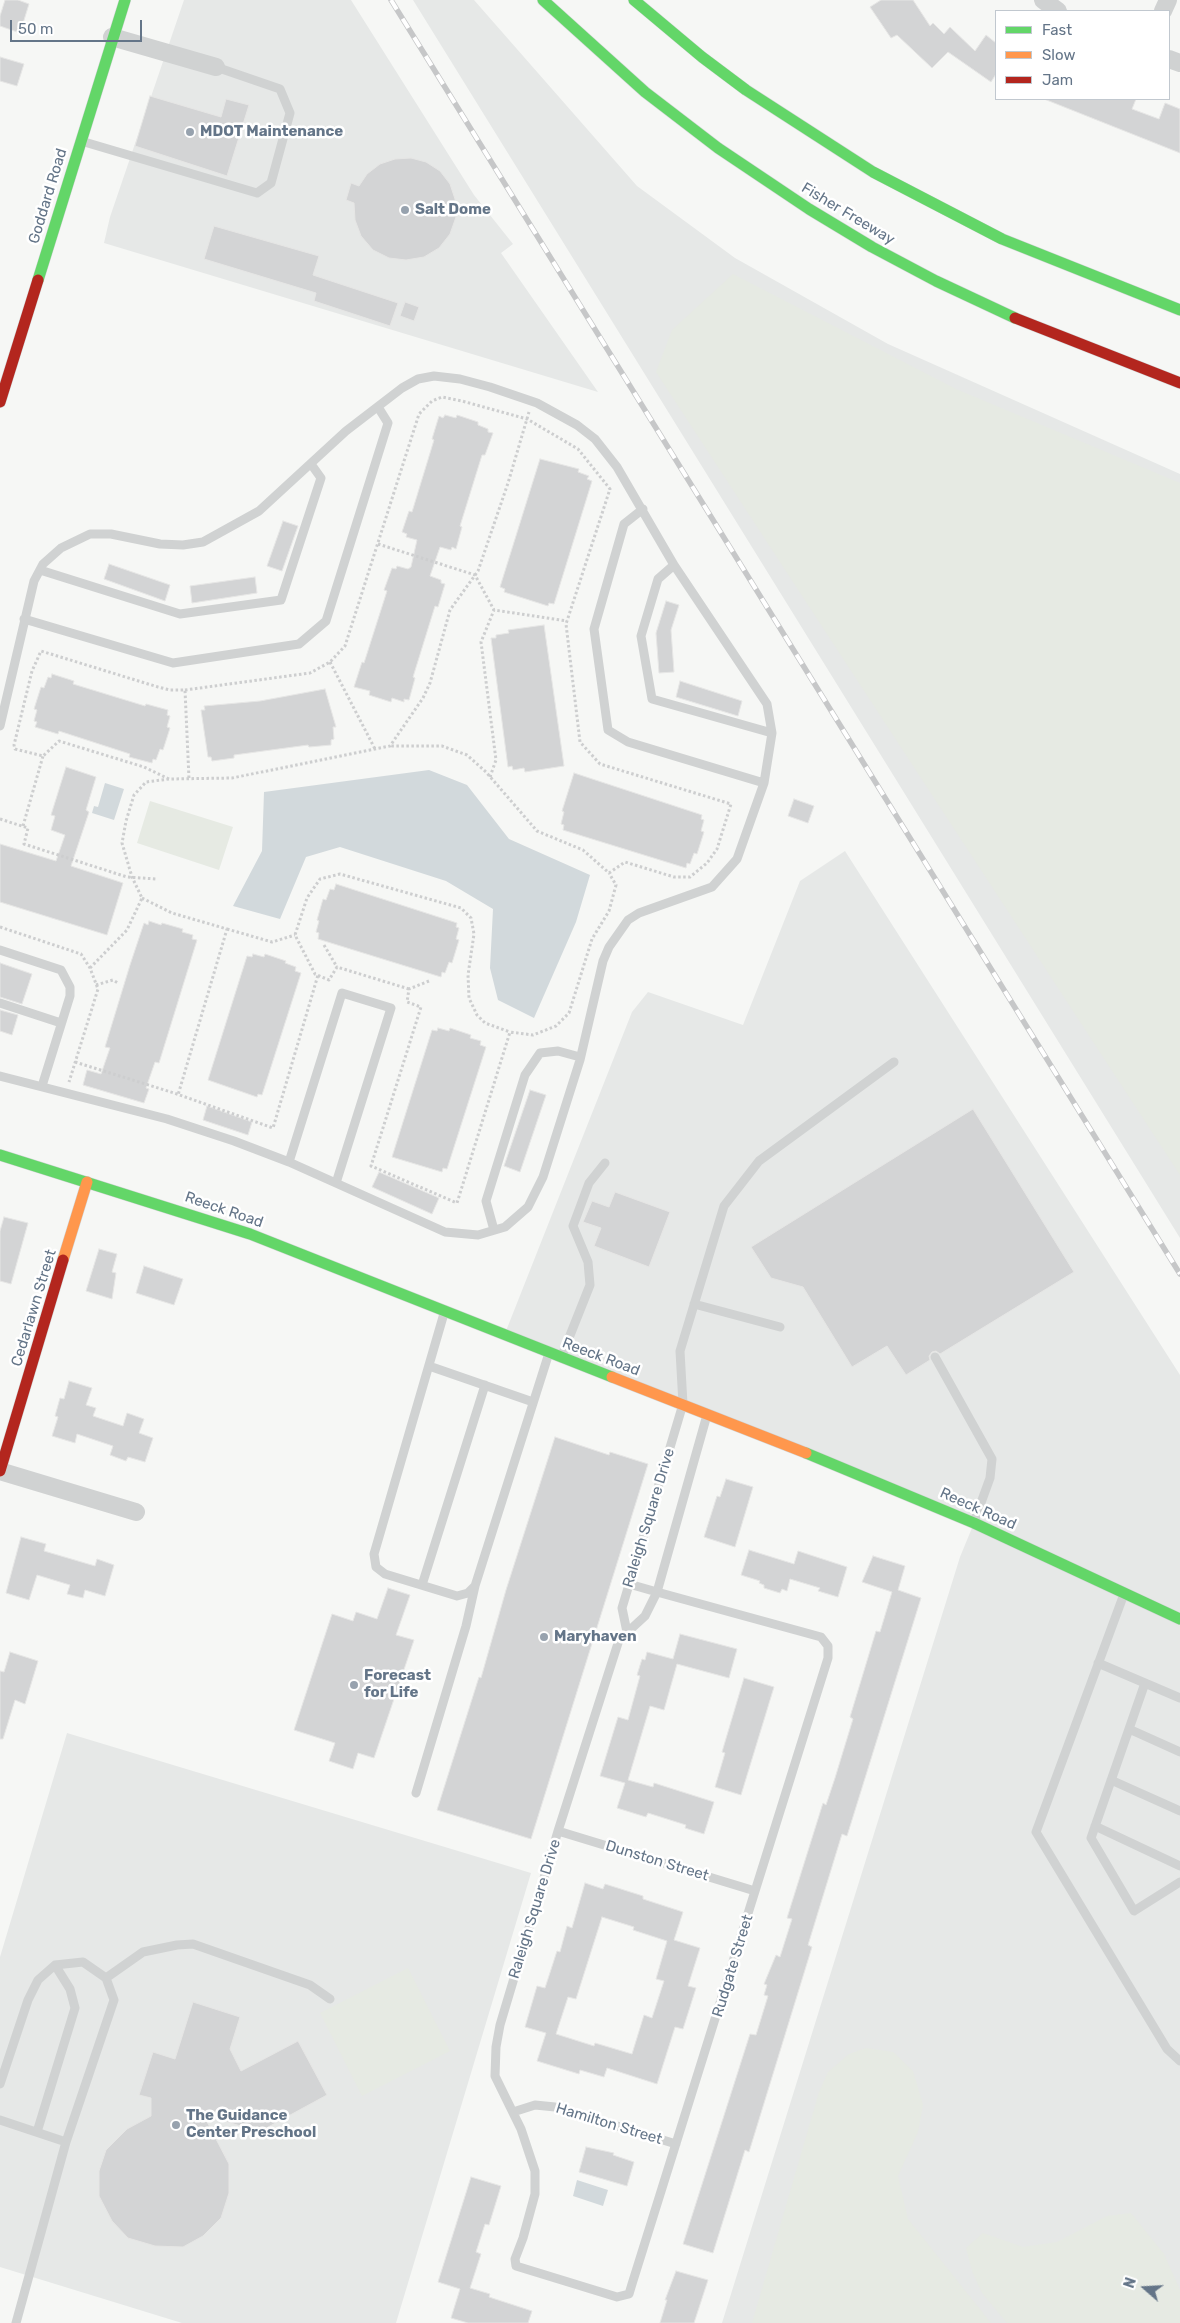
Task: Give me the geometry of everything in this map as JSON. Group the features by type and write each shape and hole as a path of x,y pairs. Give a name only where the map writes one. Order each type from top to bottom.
{"main road":[{"name":"Goddard Road","path":"0,402 4,375 81,141 124,0"},
{"name":"Fisher Freeway","path":"543,0 645,92 718,148 816,214 912,268 1002,313 1180,383"},
{"path":"634,0 702,57 746,90 873,172 937,207 1002,238 1052,260 1180,310"},
{"name":"Reeck Road","path":"0,1155 250,1234 446,1310 504,1336 683,1404 974,1523 1180,1619"},
{"name":"Cedarlawn Street","path":"0,1471 87,1182"}],"street":[{"path":"1043,0 1057,10"},
{"path":"112,37 216,66"},
{"path":"0,1471 136,1512"}],"lane":[{"path":"81,141 128,153 257,193 271,183 290,113 280,90 216,66"},
{"path":"0,726 34,582 43,564 61,548 90,534 111,534 160,544 183,546 203,542 260,511 346,431 402,388 418,379 434,376 468,381 532,401 558,413 595,439 617,467 674,565 767,704 772,733 764,783 742,848 737,859 723,877 712,887 699,893 639,912 617,932 603,961 580,1056 543,1177 528,1207 505,1227 478,1235 445,1232 336,1182 234,1141 167,1119 0,1076"},
{"path":"24,619 173,663 299,644 326,621 388,423 378,407"},
{"path":"40,570 180,614 280,600 321,478 311,464"},
{"path":"643,509 624,524 594,629 608,730 628,742 764,783"},
{"path":"674,565 658,578 641,636 652,699 772,733"},
{"path":"0,950 61,970 70,987 70,996 42,1086"},
{"path":"289,1162 342,993 390,1008 336,1182"},
{"path":"0,1003 61,1023"},
{"path":"494,1230 486,1201 526,1075 540,1053 558,1052 580,1056"},
{"name":"Raleigh Square Drive","path":"627,1632 622,1608 683,1404 680,1351 724,1206 760,1161 894,1062"},
{"path":"561,1358 590,1285 588,1262 573,1226 589,1183 605,1163"},
{"path":"694,1304 780,1327"},
{"path":"446,1310 374,1554 376,1567 385,1574 457,1596 468,1593 475,1586"},
{"path":"416,1793 466,1626 475,1586 549,1353"},
{"path":"935,1357 992,1459 990,1478 974,1523"},
{"path":"429,1366 534,1402"},
{"path":"422,1585 485,1385"},
{"name":"Raleigh Square Drive","path":"535,2188 535,2171 531,2158 513,2112 495,2076 496,2047 500,2025 558,1831 619,1640 645,1616 657,1592 707,1414"},
{"name":"Rudgate Street","path":"535,2188 523,2238 514,2259 516,2266 608,2295 622,2297 629,2294 828,1658 828,1646 821,1637 629,1584"},
{"path":"1124,1594 1036,1832 1167,2049 1180,2061"},
{"path":"1098,1662 1180,1698"},
{"path":"1145,1683 1091,1838 1134,1911 1180,1882"},
{"path":"1129,1729 1180,1752"},
{"path":"1111,1780 1180,1811"},
{"path":"1095,1826 1180,1866"},
{"name":"Dunston Street","path":"558,1831 755,1892"},
{"path":"106,1978 143,1952 177,1945 193,1944 310,1985 330,1999"},
{"path":"0,2084 28,2000 38,1980 55,1965 83,1962 106,1978 114,2000 66,2142 16,2323"},
{"path":"37,2132 75,2008 70,1989 55,1965"},
{"name":"Hamilton Street","path":"513,2112 535,2105 556,2107 676,2144"},
{"path":"0,2120 66,2142"}],"path":[{"path":"42,756 15,749 14,745 32,671 41,650 170,690 186,690 310,673 330,662 345,646 420,414 432,401 442,398 462,401 527,419 578,449 610,489 567,621 580,742 600,764 731,804 717,849 706,863 690,877 674,877 625,862 609,873"},
{"path":"390,746 423,698 430,683 450,610 475,575 508,483 532,401"},
{"path":"378,544 475,575 494,610"},
{"path":"494,610 567,621"},
{"path":"490,776 496,760 480,642 494,610"},
{"path":"330,662 375,749"},
{"path":"186,690 189,779"},
{"path":"23,826 42,756 59,741 144,767 169,778"},
{"path":"295,935 272,942 172,913 142,898 132,877 122,843 134,795 146,782 169,778 232,778 390,746 442,746 467,756 490,776 537,832 583,850 609,873 616,885 609,911 592,939 569,1014 556,1026 533,1035 510,1032 485,1023 477,1015 469,998 468,975 474,934 471,918 461,908 340,874 320,879 307,898 295,935 315,974 329,980 337,967"},
{"path":"0,819 28,828 24,844 132,877 156,879"},
{"path":"90,968 127,930 142,898"},
{"path":"178,1095 226,929"},
{"path":"324,945 337,967 409,989 429,981"},
{"path":"75,1062 273,1128 318,975"},
{"path":"96,985 113,980 118,982"},
{"path":"409,989 407,1002 421,1007 371,1166 456,1203 510,1032"}],"shaded area":[{"path":"184,0 351,0 474,195 513,244 501,253 598,392 104,243 110,217"},
{"path":"413,0 474,0 637,186 735,258 888,344 1180,474 1180,1238"},
{"path":"733,274 956,389 1180,483 1180,1175 656,372 672,330"},
{"path":"429,770 467,785 509,839 590,875 576,922 534,1018 498,1000 490,968 493,909 446,881 340,847 306,857 280,919 233,906 262,851 264,792"},
{"path":"105,783 124,789 114,820 92,813 94,806 98,807"},
{"path":"150,801 233,827 219,870 137,843"},
{"path":"845,851 1180,1375 1180,2323 722,2323 960,1557 974,1523 504,1336 632,1012 648,992 743,1025 800,881"},
{"path":"67,1733 531,1873 396,2323 182,2323 0,2267 0,1957"},
{"path":"408,1968 450,2051 362,2096 320,2013"},
{"path":"866,2048 893,2052 913,2071 923,2105 918,2132 898,2176 908,2219 991,2323 752,2323 819,2092 828,2072 849,2054"},
{"path":"577,2180 608,2190 603,2206 573,2196"},
{"path":"1131,2213 1164,2254 1180,2290 1180,2323 1007,2323 982,2293 972,2271 966,2248 983,2233 1023,2247 1057,2242 1107,2216"}],"building":[{"path":"5,0 18,0 29,4 20,33 0,26 0,16"},
{"path":"881,0 913,0 930,26 933,23 944,34 950,27 975,51 986,35 995,42 995,76 991,82 948,52 932,68 897,35 891,38 870,7"},
{"path":"0,57 24,64 17,86 0,81"},
{"name":"MDOT Maintenance","path":"150,96 221,117 226,99 249,105 227,176 135,146"},
{"path":"1047,100 1136,100 1132,109 1159,119 1165,103 1180,109 1180,153"},
{"name":"Salt Dome","path":"411,158 426,162 440,171 450,184 455,199 456,217 450,234 439,248 424,257 406,260 389,258 373,250 361,236 355,220 354,203 346,200 351,183 359,186 367,174 380,164 395,159"},
{"path":"214,226 319,256 313,275 398,303 390,326 314,301 316,293 204,259"},
{"path":"405,302 419,307 414,321 400,316"},
{"path":"445,415 456,418 457,415 478,422 478,425 493,433 485,455 482,455 460,526 462,527 456,549 452,547 451,550 440,547 430,576 441,580 441,583 445,584 438,607 435,606 413,677 415,678 409,700 404,699 404,702 392,698 391,702 369,695 370,691 354,687 362,662 364,663 387,591 384,590 392,568 396,569 397,566 408,569 411,567 417,540 406,537 407,534 402,532 409,511 412,512 434,440 432,439 439,416 443,418"},
{"path":"540,459 579,469 578,472 589,476 587,479 592,481 554,604 549,603 548,606 504,592 505,589 500,587"},
{"path":"283,521 298,526 282,571 267,566"},
{"path":"109,564 170,585 165,601 104,579"},
{"path":"255,577 257,593 192,603 190,586"},
{"path":"666,601 679,605 671,630 674,672 659,673 656,633"},
{"path":"544,625 564,766 525,772 524,768 513,770 512,766 508,767 491,638 496,638 496,635 509,633 508,630"},
{"path":"52,674 74,681 73,684 145,706 146,704 168,710 167,715 170,716 167,727 170,728 163,750 160,749 156,760 153,759 152,763 129,757 130,754 59,731 58,734 35,727 37,722 34,721 37,710 34,709 41,687 44,688 48,677 51,678"},
{"path":"680,681 742,701 738,716 676,697"},
{"path":"325,689 336,727 333,727 334,739 331,740 331,745 309,747 308,745 234,755 234,758 212,761 211,757 208,757 201,710 205,710 204,706 260,701"},
{"path":"66,767 96,777 86,810 89,812 71,866 123,883 107,935 0,902 0,844 56,861 65,835 51,830 55,816 51,815"},
{"path":"574,773 702,815 701,819 704,820 701,831 704,832 697,854 694,853 690,864 687,863 686,868 563,830 564,825 561,824 564,812 562,811"},
{"path":"794,799 814,806 808,823 788,816"},
{"path":"336,884 457,923 456,927 459,928 456,939 459,940 452,963 449,962 445,973 442,972 441,977 318,939 319,933 316,932 319,921 317,920 323,899 326,900 330,889 334,890"},
{"path":"149,921 183,929 182,932 193,935 192,939 197,940 159,1063 155,1062 146,1088 149,1089 144,1103 83,1085 87,1070 101,1074 110,1048 105,1047 130,965 144,923 148,925"},
{"path":"253,954 264,957 265,954 286,961 285,963 296,967 295,971 301,973 262,1095 258,1094 257,1097 208,1080 247,956 252,957"},
{"path":"0,963 32,974 22,1004 0,997"},
{"path":"0,1010 18,1015 12,1035 0,1031"},
{"path":"438,1028 449,1031 450,1028 471,1035 470,1038 481,1041 480,1045 486,1047 447,1169 443,1168 442,1172 392,1157 432,1030 437,1031"},
{"path":"530,1090 546,1095 520,1172 504,1166"},
{"path":"207,1106 252,1122 248,1135 203,1120"},
{"path":"973,1109 1074,1272 940,1354 936,1351 932,1352 929,1356 930,1360 906,1375 887,1346 852,1367 803,1287 771,1278 751,1247"},
{"path":"379,1172 439,1198 432,1214 372,1187"},
{"path":"615,1192 670,1212 649,1267 594,1246 601,1228 583,1222 592,1201 609,1207"},
{"path":"4,1217 28,1223 11,1284 0,1281 0,1231"},
{"path":"99,1249 117,1254 112,1272 116,1273 112,1299 86,1291"},
{"path":"144,1266 183,1279 174,1305 136,1293"},
{"path":"69,1381 92,1388 86,1405 96,1408 93,1416 123,1426 127,1413 144,1419 139,1433 153,1438 145,1462 128,1457 126,1461 110,1455 113,1446 77,1434 75,1443 52,1436 58,1417 55,1416 60,1398 64,1399"},
{"name":"Maryhaven","path":"555,1437 609,1455 610,1452 648,1464 531,1839 437,1810 479,1677 481,1678 506,1590"},
{"path":"726,1479 753,1487 735,1547 704,1537 717,1496 720,1497"},
{"path":"21,1537 46,1544 44,1551 95,1566 97,1559 114,1565 105,1596 85,1590 83,1598 67,1594 70,1585 37,1575 29,1600 6,1593"},
{"path":"749,1550 794,1564 798,1551 847,1567 838,1597 818,1591 820,1588 790,1579 787,1591 782,1589 780,1593 764,1588 764,1585 759,1583 760,1581 741,1575"},
{"path":"873,1556 905,1566 898,1590 921,1598 847,1836 842,1834 808,1945 812,1947 749,2152 745,2150 713,2253 683,2244 750,2034 756,2035 768,1996 764,1995 767,1985 764,1984 776,1955 780,1957 792,1919 787,1918 823,1803 826,1805 835,1778 853,1719 850,1717 876,1631 880,1632 892,1592 862,1582"},
{"name":"Forecast for Life","path":"388,1588 410,1595 396,1635 414,1640 374,1758 358,1753 353,1769 329,1761 335,1743 294,1730 332,1614 353,1621 356,1612 377,1619"},
{"path":"680,1634 737,1649 729,1678 677,1664 664,1710 650,1706 628,1780 653,1787 654,1783 714,1802 704,1834 685,1828 686,1825 648,1813 646,1817 617,1808 625,1783 600,1776 618,1717 628,1720 640,1676 637,1675 642,1659 645,1660 647,1652 673,1659"},
{"path":"10,1652 38,1661 25,1704 15,1700 3,1739 0,1739 0,1671 4,1672"},
{"path":"744,1678 774,1687 741,1795 715,1787 725,1753 722,1752"},
{"path":"585,1883 603,1889 605,1884 643,1896 643,1899 683,1912 674,1940 700,1948 688,1986 696,1988 683,2029 675,2027 657,2084 607,2068 604,2077 580,2070 579,2074 537,2061 546,2033 525,2027 537,1986 545,1988 557,1951 560,1952 567,1926 572,1928","holes":["602,1917 634,1927 633,1930 667,1941 656,1979 664,1981 652,2018 644,2015 632,2054 595,2043 594,2046 556,2034 568,1997 576,1999"]},
{"name":"The Guidance Center Preschool","path":"193,2002 240,2017 230,2049 241,2071 298,2041 327,2095 259,2132 203,2114 229,2164 229,2193 221,2218 203,2236 183,2247 155,2246 128,2238 112,2221 99,2196 99,2171 106,2150 127,2129 151,2116 151,2098 139,2095 153,2052 175,2059"},
{"path":"586,2147 614,2153 613,2155 634,2162 627,2186 579,2172"},
{"path":"471,2177 501,2186 489,2225 485,2224 476,2252 481,2254 470,2288 490,2294 489,2297 532,2311 528,2323 468,2323 451,2318 460,2289 438,2282"},
{"path":"676,2271 708,2280 694,2323 660,2323 667,2300 665,2300"}],"railway":[{"path":"391,0 1180,1274"}],"traffic: fast":[{"path":"38,280 125,0"},
{"path":"543,0 645,92 718,148 809,209 872,247 936,281 1015,318"},
{"path":"634,0 702,57 746,90 873,172 1002,239 1180,310"},
{"path":"0,1155 250,1234 612,1377"},
{"path":"806,1453 974,1523 1180,1619"}],"traffic: slow":[{"path":"63,1260 87,1182"},
{"path":"612,1377 806,1453"}],"traffic: jam":[{"path":"0,402 38,280"},
{"path":"1015,318 1180,383"},
{"path":"0,1471 63,1260"}],"place":[{"name":"MDOT Maintenance","path":"190,132"},
{"name":"Salt Dome","path":"405,210"},
{"name":"Maryhaven","path":"544,1637"},
{"name":"Forecast for Life","path":"354,1685"},
{"name":"The Guidance Center Preschool","path":"176,2125"}]}
